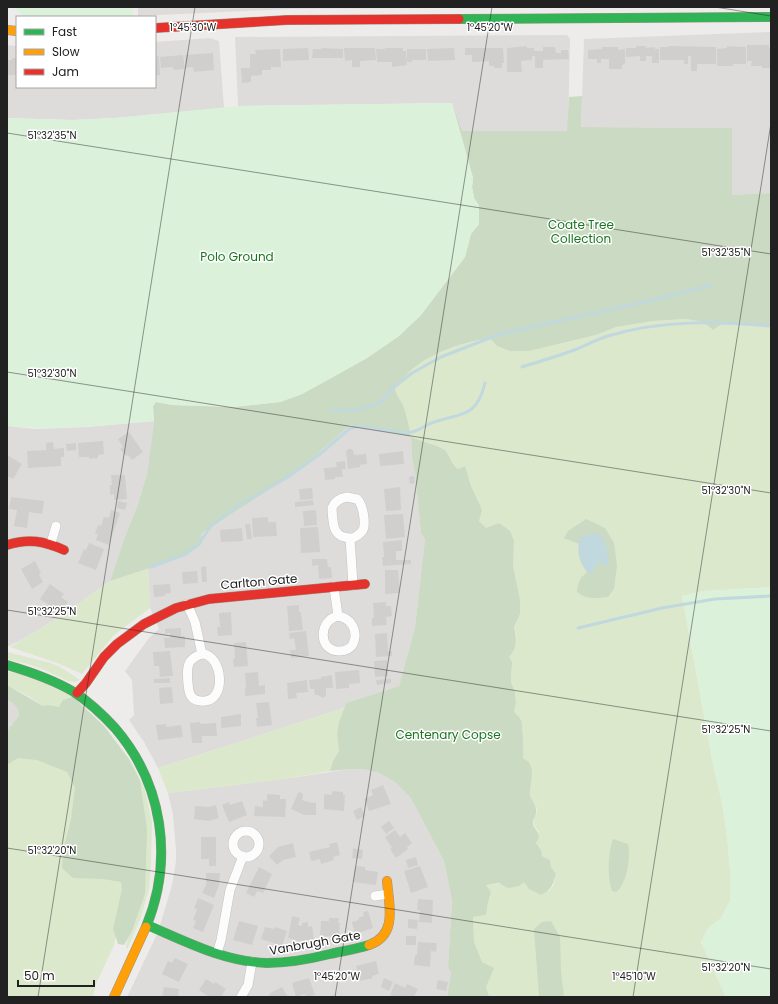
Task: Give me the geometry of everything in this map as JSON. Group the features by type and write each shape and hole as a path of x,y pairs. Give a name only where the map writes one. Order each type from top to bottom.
{"street":[{"path":"156,28 296,20 771,18"},
{"path":"351,497 357,499 362,506 364,526 358,535 350,538 342,536 335,530 332,508 335,502 351,497"},
{"path":"51,543 56,526"},
{"path":"350,538 353,585"},
{"path":"7,545 28,540 51,543 64,550"},
{"name":"Carlton Gate","path":"77,693 86,683 104,657 129,634 160,615 187,604 209,599 365,584"},
{"path":"334,587 338,616"},
{"path":"187,604 195,622 202,654"},
{"path":"202,654 212,658 217,667 219,684 218,692 214,698 208,701 196,700 192,697 189,691 188,665 194,658 202,654"},
{"path":"7,665 39,674 77,693 93,705 125,739 147,777 155,800 162,839 160,880 147,925 114,997"},
{"path":"217,953 223,935 230,890 243,856"},
{"name":"Vanbrugh Gate","path":"147,925 234,959 252,962 276,963 341,952 368,946 375,943 386,933 388,928 387,881"},
{"path":"375,896 388,894"},
{"path":"241,997 248,985 252,962"}],"shaded area":[{"path":"138,7 578,7 290,9 138,16"},
{"path":"771,32 771,193 732,195 732,128 581,127 584,39"},
{"path":"567,35 570,39 568,131 461,131 452,103 238,106 235,37"},
{"path":"210,38 219,41 224,108 115,118 72,120 7,118 7,45 16,46 16,88 156,88 156,42"},
{"path":"154,421 147,474 138,504 110,581 61,616 7,647 7,426 35,429 88,427"},
{"path":"350,425 411,437 412,459 415,472 421,533 425,539 415,627 399,686 346,703 344,708 158,768 144,742 129,720 134,715 132,680 125,671 149,638 159,629 150,608 148,568 174,560 201,534 306,464"},
{"path":"7,700 14,703 17,707 19,715 16,722 11,724 7,731"},
{"path":"350,769 363,769 379,773 395,782 411,797 444,861 452,901 448,967 451,973 447,997 127,997 158,932 172,885 176,861 176,850 173,815 168,793 284,779"}],"green space":[{"path":"16,7 133,7 133,16 23,16 16,9"},
{"name":"Coate Tree Collection","path":"582,96 581,127 732,128 732,195 771,193 771,326 722,324 713,330 703,322 686,319 653,321 616,327 596,335 529,351 510,351 497,346 490,338 463,344 426,359 412,369 395,388 403,405 411,437 350,425 306,464 201,534 202,544 174,560 110,581 138,504 147,474 154,421 153,406 156,402 173,405 234,407 280,402 302,394 367,358 399,336 421,315 465,257 471,234 479,224 472,187 473,178 452,103 462,131 567,131 569,97"},
{"name":"Polo Ground","path":"452,103 473,178 472,187 474,198 479,205 479,224 471,234 465,257 421,315 399,336 367,358 333,377 302,394 280,402 234,407 173,405 156,402 153,406 154,421 63,428 7,426 7,118 72,120 115,118 238,106"},
{"path":"686,319 703,322 713,330 722,324 771,326 771,587 703,591 682,596 712,759 723,808 730,871 730,901 721,918 708,928 701,942 726,997 489,997 486,987 493,968 482,962 474,942 473,917 486,915 488,901 491,896 486,885 524,882 549,891 554,885 556,874 551,867 550,860 541,856 541,850 536,843 539,832 534,824 537,810 531,799 530,792 532,776 523,758 521,720 514,713 516,703 515,692 511,682 512,671 509,657 517,636 514,627 520,614 520,599 513,566 514,541 499,523 486,529 479,521 465,466 458,469 445,450 411,437 403,405 395,388 409,372 426,359 453,347 472,342 490,338 497,346 510,351 529,351 596,335 616,327 653,321"},
{"name":"Centenary Copse","path":"411,437 445,450 458,469 465,466 471,486 482,510 479,521 486,528 499,523 510,531 514,541 513,566 520,599 520,614 514,627 516,635 515,647 509,657 512,662 511,682 515,692 516,703 514,712 520,718 522,723 523,758 531,765 532,770 530,795 536,810 533,824 539,836 536,843 541,850 542,856 550,860 551,867 556,874 551,887 541,895 529,889 524,882 519,886 508,888 499,883 486,885 491,893 486,915 473,917 474,942 482,962 494,968 486,987 489,996 447,997 451,973 448,967 452,901 444,861 411,798 395,782 379,773 363,769 330,771 333,761 339,751 337,734 339,722 346,703 399,686 415,627 425,539 421,533 415,472 412,459"},
{"path":"586,519 605,528 614,543 617,566 614,589 608,597 588,597 577,592 580,580 587,572 580,560 579,544 564,538 568,531"},
{"path":"148,568 150,608 114,635 82,674 60,664 10,647 61,616 110,581"},
{"path":"771,587 771,997 726,997 701,942 708,928 721,918 730,901 730,871 723,808 712,759 682,596 703,591"},
{"path":"7,652 51,663 80,680 75,682 68,681 45,670 7,659"},
{"path":"7,672 18,673 37,679 73,697 104,726 129,759 145,790 152,822 149,889 141,917 127,950 126,946 138,901 56,715 30,697 7,685"},
{"path":"7,685 43,706 48,705 59,707 63,700 73,697 104,726 129,759 140,780 147,829 145,894 132,931 124,945 118,944 113,929 122,889 121,882 103,879 73,878 62,868 63,851 71,819 75,788 67,772 37,760 18,758 7,765 7,733 19,715 16,706 7,700"},
{"path":"344,708 337,734 339,751 333,761 330,771 284,779 168,793 158,768"},
{"path":"47,725 129,881 114,945 96,984 93,997 7,997 7,765 18,758"},
{"path":"613,839 628,844 629,849 625,877 620,888 616,892 612,891 609,872 610,851"},
{"path":"551,921 560,937 561,971 564,997 539,997 534,929 542,922"}],"water":[{"path":"590,534 597,534 603,539 608,553 609,566 606,566 600,562 591,573 587,572 584,568 578,551 581,537"}],"building":[{"path":"747,45 769,45 769,48 771,48 771,68 751,66 752,61 747,61"},
{"path":"527,46 527,48 534,48 534,51 543,51 543,47 555,47 556,53 561,53 561,50 568,50 569,59 543,60 543,68 535,68 535,56 532,56 532,60 521,61 522,72 507,72 507,48"},
{"path":"636,46 646,46 646,48 655,47 655,49 659,49 659,63 652,63 652,56 646,56 646,61 640,61 640,56 626,57 626,48 636,48"},
{"path":"727,46 746,47 746,64 717,66 717,49 727,48"},
{"path":"602,47 618,47 618,50 625,49 625,64 622,65 622,69 609,69 609,59 601,59 601,63 597,63 597,59 588,59 588,50 602,49"},
{"path":"660,47 716,47 716,64 697,64 697,71 691,71 691,56 688,56 688,64 684,64 684,60 660,60"},
{"path":"308,48 309,60 283,61 283,49"},
{"path":"344,48 375,48 376,60 360,61 360,67 352,67 352,60 345,61"},
{"path":"403,48 403,51 406,51 407,65 392,67 392,62 377,62 376,49"},
{"path":"454,48 455,60 428,61 427,49"},
{"path":"465,48 503,48 504,63 502,63 502,68 494,68 494,66 489,66 489,61 472,62 472,55 465,55"},
{"path":"280,49 281,67 271,67 271,70 262,70 262,75 251,76 251,82 242,83 241,68 250,68 250,54 256,54 255,50"},
{"path":"313,49 343,49 343,58 312,58"},
{"path":"407,49 426,49 426,60 412,60 412,62 407,62"},
{"path":"213,53 214,70 194,72 193,67 186,68 185,55"},
{"path":"183,55 185,69 174,70 173,67 161,68 160,57"},
{"path":"159,56 160,75 156,75 156,57"},
{"path":"12,58 16,58 16,75 7,75 7,60 12,60"},
{"path":"129,432 143,452 132,460 120,449 123,447 118,439"},
{"path":"103,441 104,454 98,455 98,458 89,459 89,457 79,457 78,443"},
{"path":"53,442 54,449 64,448 64,457 61,457 61,466 28,468 27,451 46,450 46,443"},
{"path":"76,443 76,450 67,451 66,444"},
{"path":"348,449 353,450 354,455 366,454 367,464 348,469 346,452"},
{"path":"403,451 404,464 380,466 379,454"},
{"path":"7,455 22,464 13,479 7,476"},
{"path":"345,461 346,469 342,469 343,477 335,477 335,479 325,480 324,468 337,467 336,462"},
{"path":"111,475 125,475 127,499 114,500 114,494 110,495 110,485 112,485"},
{"path":"414,476 415,483 410,484 409,477"},
{"path":"400,487 401,510 386,511 384,489"},
{"path":"312,488 313,499 300,500 299,489"},
{"path":"11,497 44,501 42,514 29,512 27,528 14,526 17,510 9,509"},
{"path":"313,500 314,505 295,507 295,502"},
{"path":"118,501 127,503 125,510 117,508"},
{"path":"111,510 120,513 109,545 96,540 98,534 95,534 98,525 101,526 104,517 109,518"},
{"path":"316,510 317,525 304,526 303,511"},
{"path":"403,514 405,537 386,539 384,515"},
{"path":"268,517 268,522 276,522 277,536 253,537 252,518"},
{"path":"245,524 250,524 252,539 247,539"},
{"path":"318,527 320,552 301,553 300,528"},
{"path":"242,528 243,541 221,542 220,530"},
{"path":"402,540 402,551 396,551 396,560 411,560 411,564 383,566 383,542"},
{"path":"89,543 104,549 96,570 78,563 84,549 86,550"},
{"path":"312,559 327,559 328,567 331,567 332,578 319,579 318,565 312,566"},
{"path":"35,561 41,573 39,574 43,582 32,589 21,569"},
{"path":"206,566 207,582 202,582 201,567"},
{"path":"385,570 398,570 400,593 385,594"},
{"path":"197,571 198,583 183,584 182,572"},
{"path":"50,584 64,594 61,597 68,602 60,613 40,599"},
{"path":"170,584 171,593 165,594 165,596 154,597 153,585"},
{"path":"386,602 386,606 391,606 392,616 386,617 387,625 372,626 372,618 374,618 373,603"},
{"path":"299,605 303,630 289,631 287,606"},
{"path":"231,612 232,635 218,636 217,627 220,627 219,613"},
{"path":"181,628 181,636 185,636 185,647 165,648 164,638 170,638 170,633 165,634 165,629"},
{"path":"306,631 309,656 291,658 290,650 296,650 294,638 290,639 289,633"},
{"path":"387,633 388,651 392,651 392,656 376,657 375,634"},
{"path":"246,642 248,666 234,667 234,643"},
{"path":"170,651 173,676 160,677 159,666 154,666 153,652"},
{"path":"387,660 388,676 375,677 374,661"},
{"path":"359,670 360,683 349,684 349,688 336,689 335,672"},
{"path":"258,672 259,686 265,685 265,694 245,696 245,673"},
{"path":"332,675 333,688 326,688 326,696 323,698 315,695 314,689 310,689 309,680 321,679 321,677"},
{"path":"170,678 170,683 154,683 154,679"},
{"path":"391,679 391,683 377,685 376,680"},
{"path":"307,680 308,692 296,693 297,698 288,699 287,683"},
{"path":"172,687 173,703 160,704 159,688"},
{"path":"269,702 272,725 257,727 256,718 258,718 256,703"},
{"path":"241,714 241,726 221,728 221,717"},
{"path":"200,722 200,724 216,723 217,736 202,736 202,743 192,743 190,723"},
{"path":"166,724 166,727 181,725 183,737 158,740 156,725"},
{"path":"383,785 391,804 369,811 364,799 373,795 371,790"},
{"path":"332,791 343,792 343,795 345,795 344,811 324,809 324,794 332,795"},
{"path":"300,792 303,794 302,800 316,803 316,815 304,815 291,809 298,793"},
{"path":"267,794 280,795 280,799 286,799 285,817 254,816 255,806 263,807 263,800 267,801"},
{"path":"242,801 247,815 229,822 222,805 229,802 230,805"},
{"path":"216,805 219,818 209,821 194,819 195,806 209,807"},
{"path":"361,807 365,816 357,820 353,811"},
{"path":"389,821 394,828 386,834 381,827"},
{"path":"395,830 400,837 405,833 412,843 407,847 408,849 396,858 385,837"},
{"path":"201,837 216,837 216,866 209,866 209,859 201,859"},
{"path":"337,842 340,855 333,857 334,860 321,864 320,859 311,861 309,852 330,847 329,844"},
{"path":"293,843 296,857 283,860 277,865 269,856 278,847"},
{"path":"353,848 363,850 362,859 352,858"},
{"path":"416,857 418,865 408,868 406,860"},
{"path":"355,866 365,867 365,870 378,872 376,885 353,882"},
{"path":"420,866 428,887 411,893 404,871"},
{"path":"259,867 272,874 263,893 257,891 254,897 246,893"},
{"path":"206,873 220,873 219,885 214,898 202,893 206,885"},
{"path":"198,898 214,905 203,932 193,928 196,921 193,920 197,909 194,908"},
{"path":"418,899 433,900 432,923 419,922 420,910 417,910"},
{"path":"368,911 373,928 355,934 352,922 359,920 358,918 364,916 363,912"},
{"path":"292,916 300,918 298,925 302,926 302,923 308,922 308,927 312,926 314,939 299,941 288,938"},
{"path":"329,918 339,918 339,937 320,936 321,921 329,921"},
{"path":"408,919 418,920 417,929 408,928"},
{"path":"239,921 258,926 252,945 233,940"},
{"path":"265,927 274,929 275,927 287,931 282,946 261,939"},
{"path":"406,936 416,936 416,945 406,945"},
{"path":"418,942 437,943 436,952 431,951 430,967 414,965 415,955 417,955"},
{"path":"175,958 188,964 179,982 162,974 168,961 172,963"},
{"path":"376,961 379,974 372,976 373,978 360,981 356,966"},
{"path":"309,978 315,995 306,997 305,994 296,997 292,983"},
{"path":"384,978 393,982 389,991 381,987"},
{"path":"206,979 214,984 215,982 226,989 222,995 225,997 209,997 199,990"},
{"path":"438,980 448,982 446,991 436,989"},
{"path":"395,983 405,988 407,984 418,989 414,997 395,997 390,995"},
{"path":"164,987 179,989 178,997 162,997"},
{"path":"282,987 288,997 268,997 270,993"}],"waterway":[{"path":"331,411 360,409 380,403 393,388 412,373 441,357 500,334 649,301 712,285"},
{"path":"522,367 570,352 604,337 648,327 689,323 730,323 771,326"},
{"path":"151,567 186,554 198,545 211,526 236,507 288,477 319,455 349,429 357,426 406,433 415,431 439,420 457,416 471,410 477,404 485,383"},
{"path":"578,628 662,608 715,599 771,596"}],"traffic: fast":[{"path":"459,19 771,17"},
{"path":"7,665 33,673 66,687 85,700 115,728 131,750 144,773 153,798 159,823 161,849 160,875 155,901 146,927"},
{"path":"147,925 205,950 251,962 275,963 315,958 369,945"}],"traffic: slow":[{"path":"7,30 16,31"},
{"path":"369,945 378,940 388,927 390,909 387,881"},
{"path":"114,997 146,927"}],"traffic: jam":[{"path":"156,28 287,20 459,19"},
{"path":"7,545 29,541 50,544 64,550"},
{"path":"77,693 86,683 104,657 117,644 144,624 176,608 209,599 365,584"}]}
